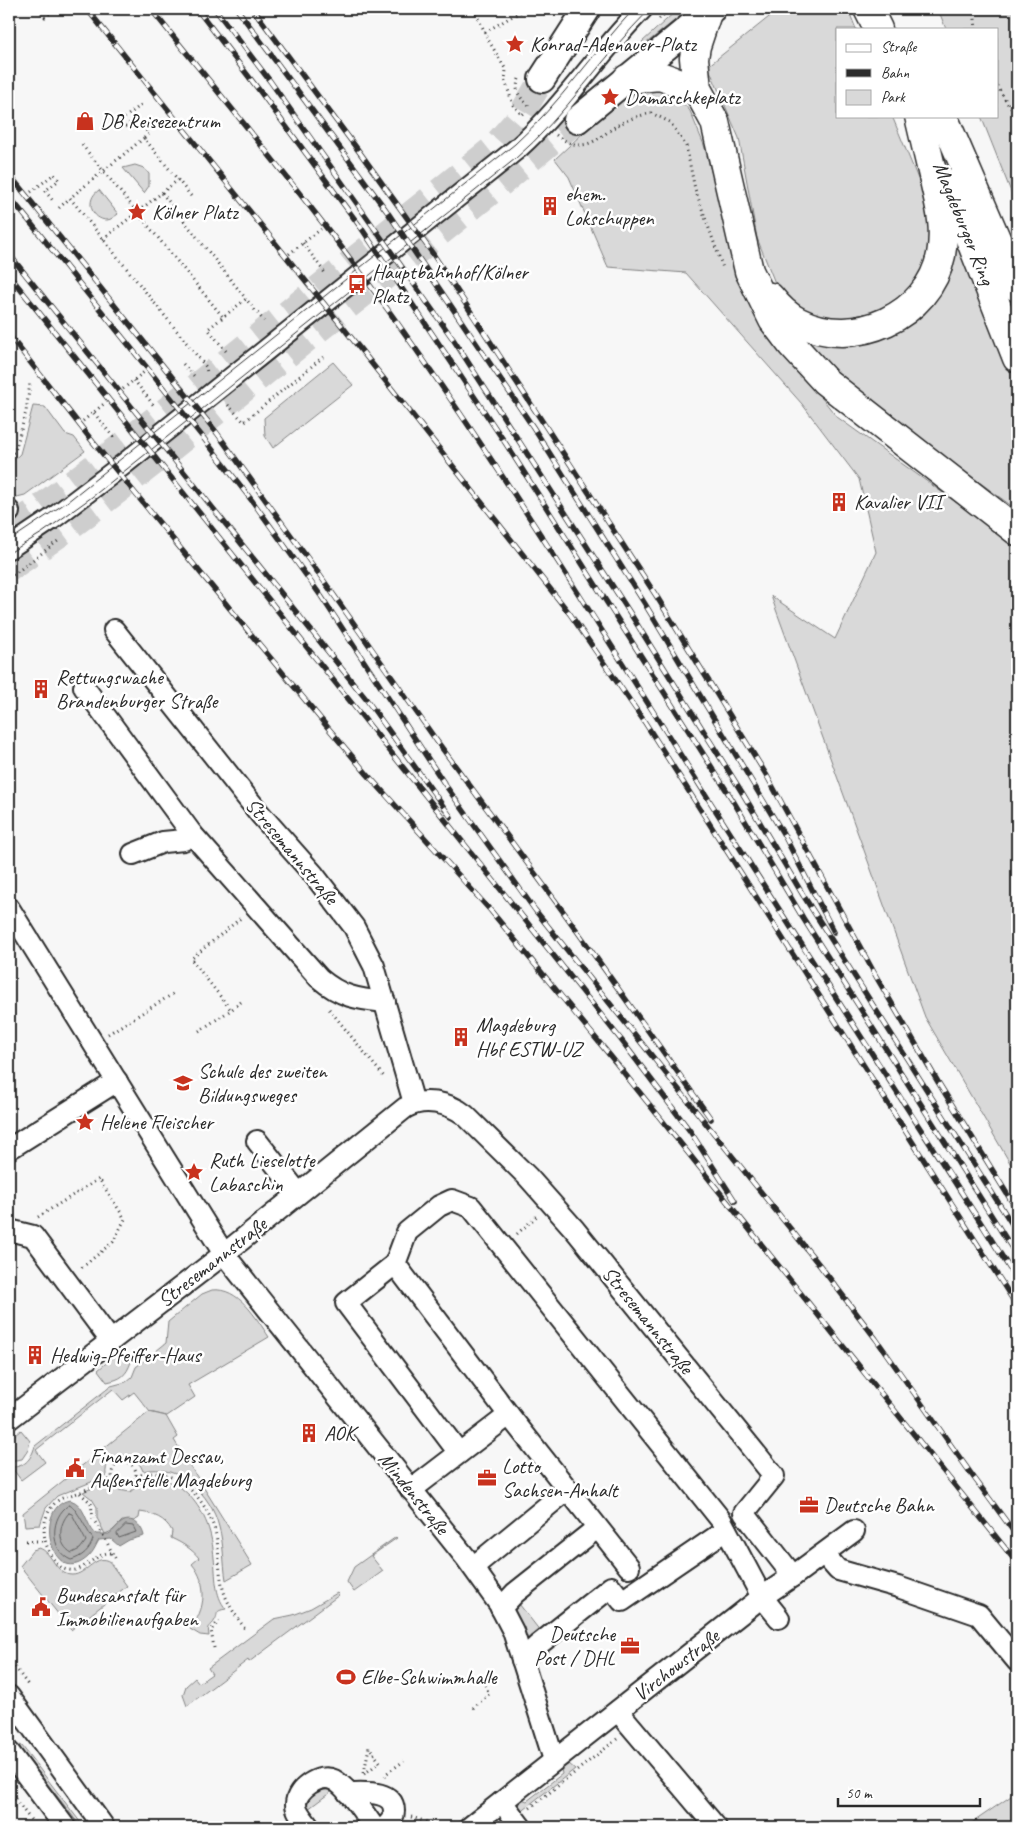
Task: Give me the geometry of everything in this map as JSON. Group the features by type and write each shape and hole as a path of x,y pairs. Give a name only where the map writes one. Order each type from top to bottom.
{"highway":[{"path":"868,9 878,28"},
{"path":"881,9 890,28"},
{"path":"710,11 695,52 697,89 715,122 749,270 779,329 805,361 825,381 1017,531"},
{"path":"627,79 660,76 697,89"},
{"path":"749,270 772,299 789,316 804,325 821,329 843,331 877,326 891,320 912,304 926,289 934,276 940,261 944,232 942,214 920,118"},
{"name":"Magdeburger Ring","path":"921,118 1017,358"},
{"name":"Magdeburger Ring","path":"944,118 1017,287"}],"main road":[{"path":"531,76 588,9"},
{"path":"572,131 627,79 710,11"}],"street":[{"path":"9,548 52,519 124,464 518,148 553,114 613,40 642,9"},
{"name":"Stresemannstraße","path":"114,630 260,814 339,905 354,927 369,954 385,1002 411,1105"},
{"path":"84,687 192,834 326,984 345,996 361,1000 385,1002"},
{"path":"133,854 163,842 184,840 192,834"},
{"name":"Mindenstraße","path":"9,908 224,1254 473,1567 502,1608 513,1631 554,1760"},
{"path":"9,1149 117,1080"},
{"name":"Stresemannstraße","path":"9,1420 224,1254 298,1193 411,1105 436,1102 461,1112 500,1148 552,1203 774,1476 744,1513 793,1576"},
{"path":"257,1141 298,1193"},
{"path":"459,1453 346,1303 395,1264 407,1232 439,1206 452,1200 471,1207 708,1504 726,1530 762,1597 779,1618"},
{"path":"9,1230 33,1236 110,1341"},
{"path":"395,1264 509,1415 629,1568"},
{"path":"411,1490 509,1415"},
{"path":"473,1567 567,1490"},
{"path":"502,1608 515,1593 597,1528"},
{"path":"522,1660 611,1587 622,1601 726,1530"},
{"name":"Virchowstraße","path":"470,1827 762,1597 854,1531"},
{"path":"824,1554 838,1570 898,1587 979,1616 1017,1661"},
{"path":"9,1696 104,1827"},
{"path":"618,1711 716,1827"},
{"path":"9,1752 65,1827"},
{"path":"309,1827 296,1809 297,1800 302,1792 314,1782 324,1778 334,1780 348,1793 374,1827"},
{"path":"348,1793 377,1794 389,1799 393,1805 394,1812 392,1819 385,1827"},
{"path":"502,1802 518,1823"}],"path":[{"path":"38,9 45,17 55,9"},
{"path":"474,9 506,70 505,80 513,105 522,115"},
{"path":"485,32 525,9"},
{"path":"974,9 976,28"},
{"path":"530,108 517,93 516,85 531,76"},
{"path":"998,88 1017,119"},
{"path":"58,208 149,134 136,118 123,129 118,123 141,105"},
{"path":"572,131 590,145 627,120 651,113 670,122 686,146 695,189 722,266"},
{"path":"144,138 191,196"},
{"path":"82,144 224,317"},
{"path":"30,192 54,174 59,180 45,191 54,202"},
{"path":"103,239 178,180"},
{"path":"162,192 264,321"},
{"path":"70,198 206,367"},
{"path":"289,254 321,228"},
{"path":"303,243 325,273"},
{"path":"226,351 208,329 246,299"},
{"path":"229,405 244,422 323,357"},
{"path":"183,364 194,376"},
{"path":"123,389 144,372"},
{"path":"134,380 155,407"},
{"path":"9,456 15,451 26,412 30,384"},
{"path":"84,421 105,403"},
{"path":"94,413 114,438"},
{"path":"231,1010 190,959 249,911"},
{"path":"94,1044 176,992"},
{"path":"200,1031 241,1002"},
{"path":"324,1004 411,1105"},
{"path":"33,1236 35,1219 99,1178 125,1219 114,1242 66,1281"},
{"path":"523,1242 517,1234 552,1203"},
{"path":"122,1462 133,1465 136,1476 128,1486 119,1485 114,1479 113,1469 122,1462"},
{"path":"136,1476 156,1472 168,1475 189,1488 202,1504 210,1517 216,1535 220,1577 225,1596 245,1629"},
{"path":"111,1553 103,1554 80,1568 68,1570 62,1568 55,1560 48,1551 45,1541 46,1522 54,1505 64,1497 114,1479"},
{"path":"79,1493 90,1501 93,1519 116,1560"},
{"path":"26,1542 45,1541"},
{"path":"214,1648 211,1630 219,1621"},
{"path":"473,1708 489,1694 482,1675"},
{"name":"Virchowstraße","path":"518,1823 632,1727"},
{"path":"364,1774 369,1747 376,1753 380,1762 374,1766"},
{"path":"387,1773 404,1761"},
{"path":"9,1792 36,1827"},
{"path":"410,1816 443,1827"}],"green space":[{"path":"678,9 689,9 644,45 642,42"},
{"path":"779,9 848,9 856,28 836,28 836,118 893,118 923,191 929,222 929,247 922,273 904,293 878,311 852,318 824,320 797,309 779,293 757,238 739,138 708,66"},
{"path":"938,9 1017,9 1017,207 982,118 998,118 998,28 946,28"},
{"path":"646,89 657,89 674,93 690,111 704,145 728,233 781,347 837,417 1017,548 1017,1175 925,1017 771,596 835,639 876,552 859,479 802,404 686,273 608,267 569,177 555,159 583,133 581,131 604,113 620,102"},
{"path":"135,165 144,168 149,174 149,186 144,193 123,168"},
{"path":"99,190 118,214 107,220 97,217 92,209 92,199"},
{"path":"956,238 959,238 1017,382 1017,510 855,390 806,346 813,337 862,339"},
{"path":"333,362 353,385 273,448 265,436 264,418"},
{"path":"33,406 45,407 65,434 74,437 85,451 25,495 17,497 9,494 9,464 20,454"},
{"path":"212,1290 222,1290 230,1293 246,1305 269,1337 188,1385 195,1397 167,1416 150,1412 134,1392 123,1400 113,1389 36,1450 45,1462 21,1480 12,1468 9,1471 9,1467 19,1466 26,1462 35,1446 111,1386 126,1382 132,1377 136,1367 166,1343 168,1322 202,1294"},
{"path":"122,1350 131,1362 129,1367 125,1374 116,1380 107,1382 98,1370"},
{"path":"149,1412 166,1416 178,1437 174,1440 252,1565 226,1580 222,1540 215,1515 209,1503 192,1484 181,1477 169,1472 143,1471 139,1464 127,1456 120,1455 109,1461 106,1468 106,1476 57,1496 46,1508 40,1525 25,1526 23,1513"},
{"path":"21,1430 30,1441 28,1450 22,1459 9,1461 9,1440"},
{"path":"152,1479 168,1481 185,1491 200,1509 210,1532 217,1591 226,1609 217,1613 215,1620 209,1628 209,1636 200,1635 190,1629 202,1605 203,1588 197,1571 192,1564 199,1558 186,1546 171,1538 172,1531 162,1520 154,1515 140,1512 139,1518 134,1521 122,1521 112,1531 105,1534 97,1518 97,1507 92,1499 83,1492 108,1481 119,1490 130,1492 141,1483"},
{"path":"396,1537 371,1556 383,1571 354,1592 347,1582 354,1567"},
{"path":"39,1548 44,1550 58,1568 66,1574 72,1575 82,1572 101,1560 111,1562 127,1586 71,1630 20,1566 33,1550"},
{"path":"337,1593 339,1595 187,1706 183,1695 186,1686 195,1678 199,1683 212,1674 208,1668 274,1619 293,1615 311,1608"},
{"path":"516,1600 544,1636 528,1647 508,1607"},
{"path":"20,1745 84,1827 81,1827 20,1748"},
{"path":"569,1764 575,1769 520,1812 516,1804 522,1799 527,1801 562,1774 561,1769"},
{"path":"319,1785 335,1789 308,1809 306,1801"},
{"path":"1017,1792 1017,1827 966,1827"}],"water":[{"path":"70,1500 79,1506 96,1534 109,1534 119,1524 129,1520 136,1522 144,1536 129,1540 119,1546 111,1539 99,1540 89,1556 76,1564 65,1563 57,1556 51,1544 50,1530 52,1516 58,1506"}],"tunnel":[{"path":"9,527 34,512 126,442 492,149 519,118 542,79"},
{"path":"9,569 77,522 143,471 464,214 577,120"}],"tram line":[{"path":"9,541 67,502 515,144 562,95 634,9"},
{"path":"9,553 42,533 92,497 515,159 551,124 616,46 650,9"}],"railway":[{"path":"87,9 342,326 570,614 644,721 1017,1306"},
{"path":"151,9 282,171 346,254 448,396 565,573 1017,1280"},
{"path":"197,9 362,229 506,444 732,799 803,918 1017,1256"},
{"path":"215,9 270,81 453,339 630,613 743,794 803,895 1017,1232"},
{"path":"237,9 386,210 533,427 645,604 784,835 834,932"},
{"path":"253,9 433,254 657,597 767,776 877,978 938,1082 1017,1210"},
{"path":"9,174 217,433 436,740 565,914 711,1119"},
{"path":"9,196 253,502 321,596 446,786 535,910 821,1267 876,1339 1017,1536"},
{"path":"9,254 366,699 451,817"},
{"path":"9,275 622,1041 690,1131 735,1201"},
{"path":"9,335 93,442 324,723 367,774 491,911 612,1058 1017,1563"}],"place":[{"name":"Konrad-Adenauer-Platz","path":"515,44"},
{"name":"Damaschkeplatz","path":"610,97"},
{"name":"DB Reisezentrum","path":"85,121"},
{"name":"ehem. Lokschuppen","path":"550,206"},
{"name":"Kölner Platz","path":"137,212"},
{"name":"Hauptbahnhof/Kölner Platz","path":"357,284"},
{"name":"Kavalier VII","path":"839,502"},
{"name":"Rettungswache Brandenburger Straße","path":"41,689"},
{"name":"Magdeburg Hbf ESTW-UZ","path":"461,1037"},
{"name":"Schule des zweiten Bildungsweges","path":"183,1083"},
{"name":"Helene Fleischer","path":"85,1122"},
{"name":"Ruth Lieselotte Labaschin","path":"194,1172"},
{"name":"Hedwig-Pfeiffer-Haus","path":"35,1355"},
{"name":"AOK","path":"309,1433"},
{"name":"Finanzamt Dessau, Außenstelle Magdeburg","path":"75,1468"},
{"name":"Lotto Sachsen-Anhalt","path":"487,1478"},
{"name":"Deutsche Bahn","path":"809,1505"},
{"name":"Bundesanstalt für Immobilienaufgaben","path":"41,1607"},
{"name":"Deutsche Post / DHL","path":"630,1646"},
{"name":"Elbe-Schwimmhalle","path":"346,1677"}]}
